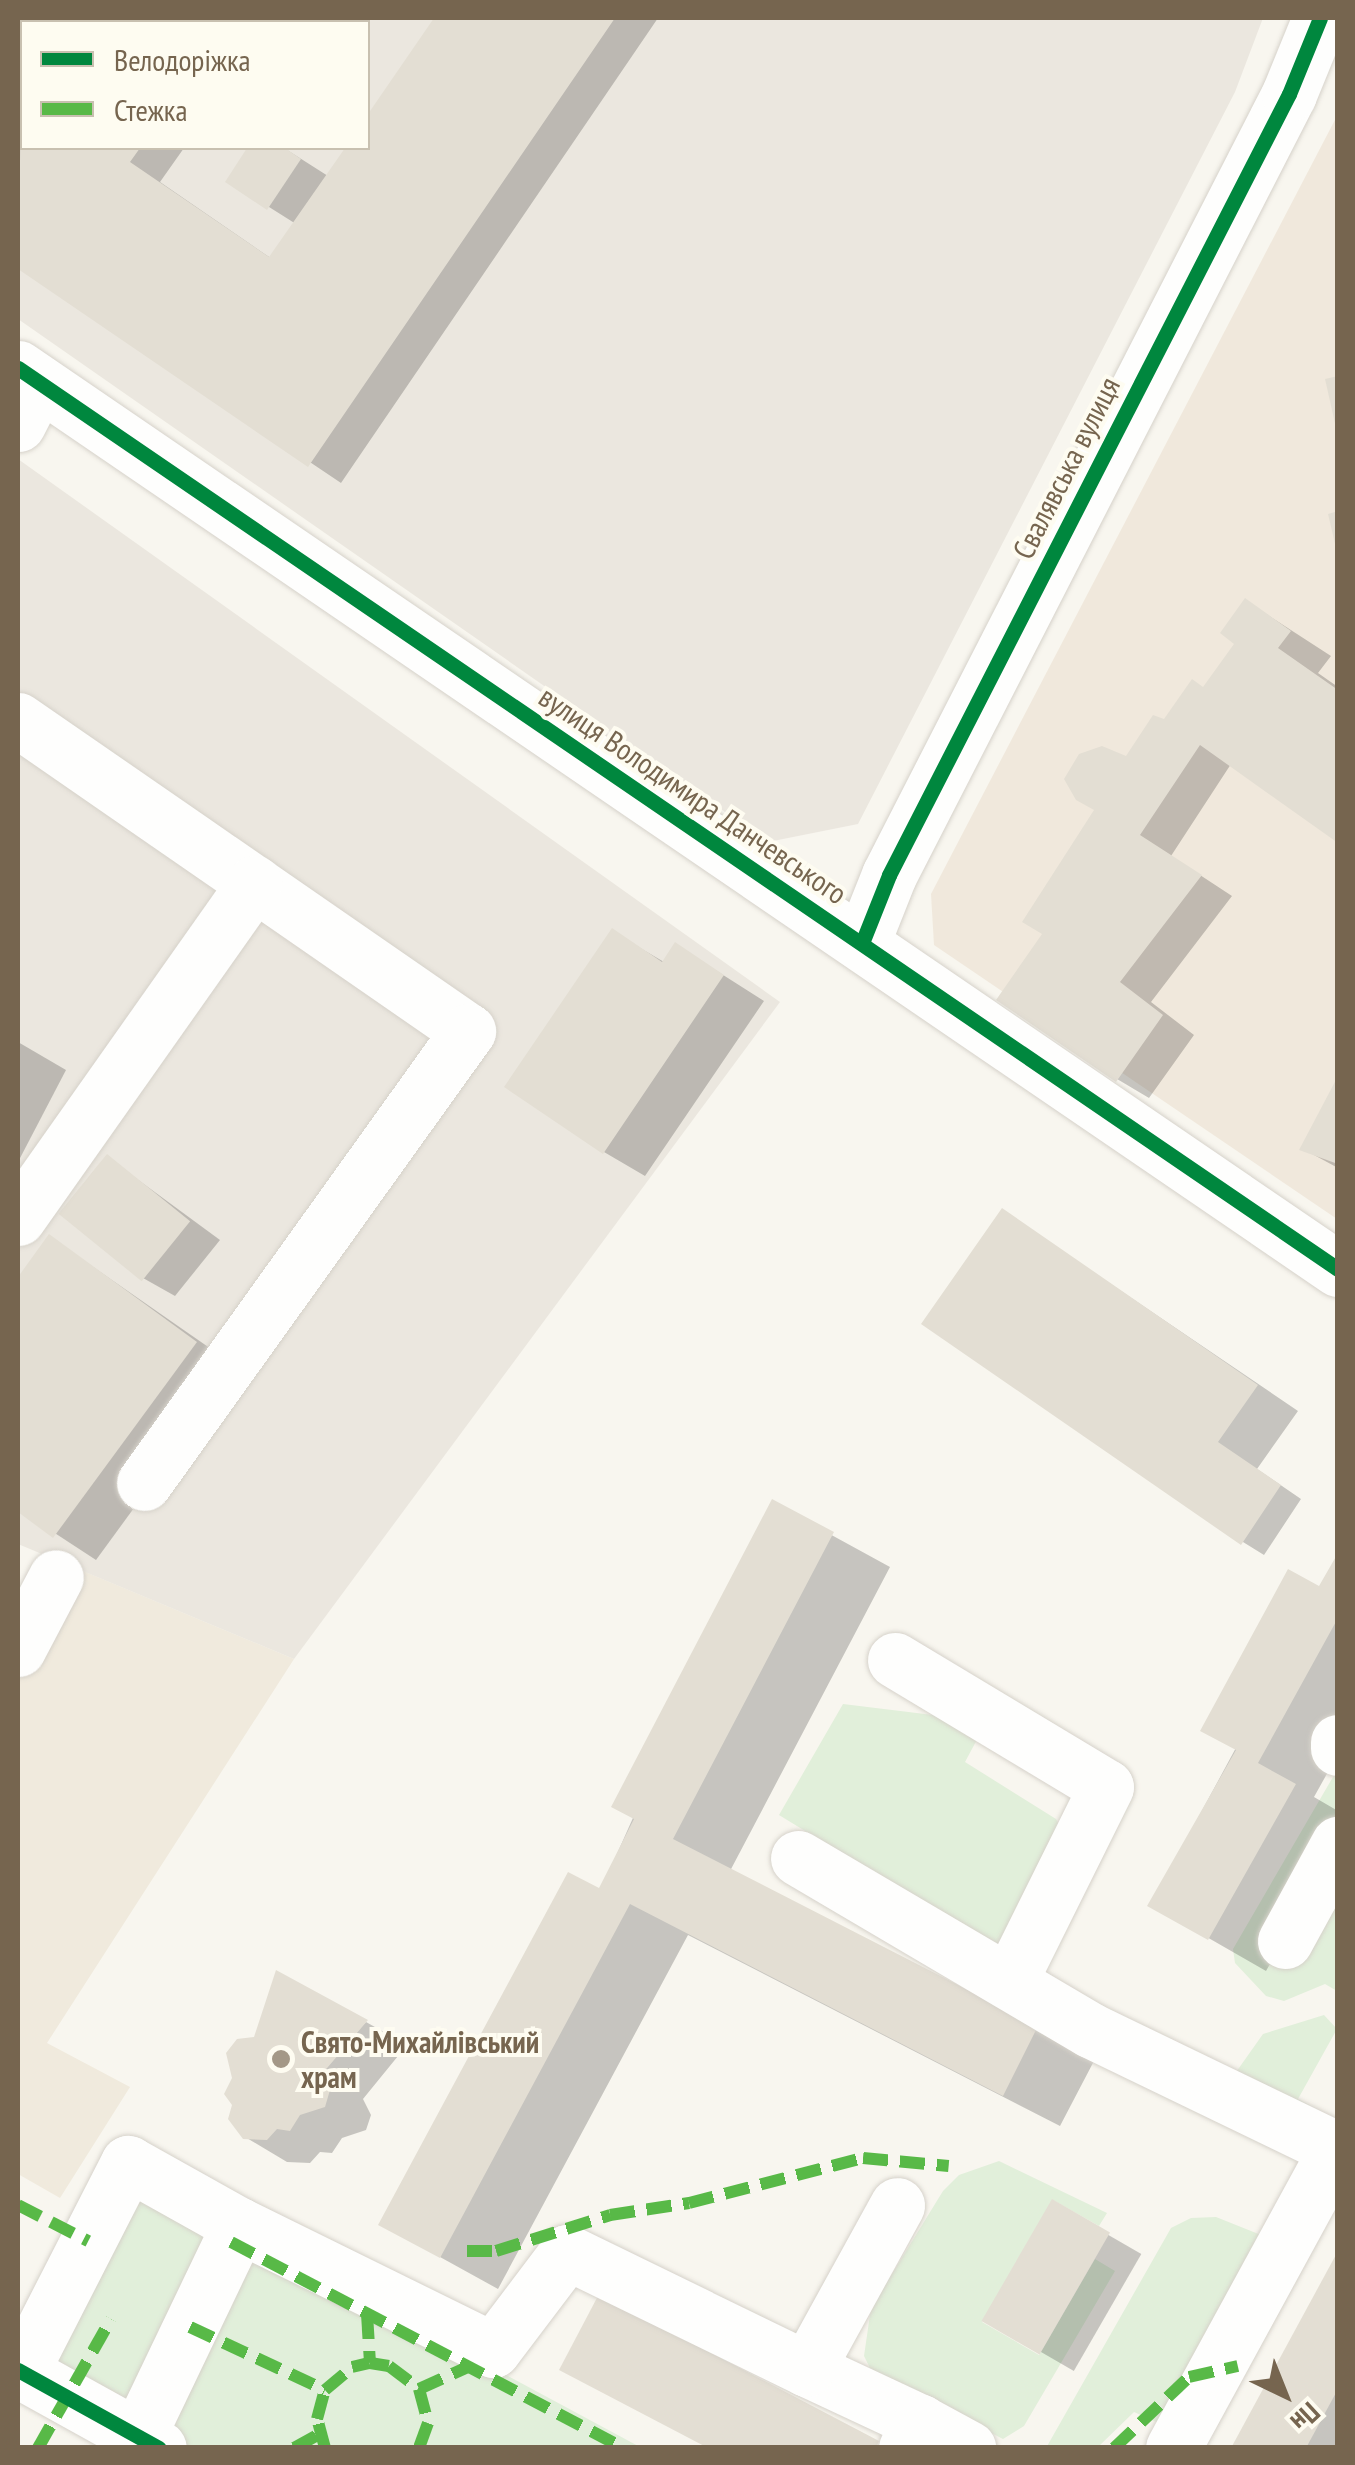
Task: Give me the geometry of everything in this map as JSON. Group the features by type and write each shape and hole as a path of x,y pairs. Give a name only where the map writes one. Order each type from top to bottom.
{"street":[{"name":"Свалявська вулиця","path":"862,943 889,875 1289,94 1320,18"},
{"name":"вулиця Володимира Данчевського","path":"25,392 862,943 1338,1270"},
{"path":"18,720 468,1032 144,1483"},
{"path":"18,1218 254,883"},
{"path":"18,1649 56,1577"},
{"path":"896,1660 1106,1788 1010,1978"},
{"path":"1286,1941 1338,1844"},
{"path":"798,1858 1010,1978 1090,2030 1336,2147 1174,2448"},
{"path":"239,2224 131,2439 19,2372 128,2163 239,2224 493,2350 567,2252 807,2369 913,2435 968,2448"},
{"path":"807,2369 897,2205"}],"shaded area":[{"path":"18,18 1263,18 1235,92 858,824 768,842 18,319"},
{"path":"1337,116 1337,1219 934,945 931,894"},
{"path":"18,459 780,1002 294,1659 18,1544"},
{"path":"71,1566 294,1659 47,2043 130,2087 60,2198 18,2174 18,1668"}],"green space":[{"path":"843,1704 933,1715 980,1734 965,1762 1056,1819 1066,1836 996,1948 779,1815"},
{"path":"1337,1770 1337,1991 1325,1984 1284,2001 1266,1996 1235,1963 1233,1949"},
{"path":"1324,2015 1337,2029 1298,2099 1313,2107 1234,2075 1263,2034"},
{"path":"999,2161 1107,2213 1099,2226 1053,2200 982,2322 1039,2355 1095,2259 1115,2271 1024,2426 1003,2439 872,2372 864,2356 871,2308 943,2191 959,2175"},
{"path":"135,2175 640,2447 185,2447 32,2367"},
{"path":"1216,2217 1271,2239 1163,2425 1134,2412 1098,2447 1046,2448 1171,2228 1191,2218"}],"building":[{"path":"48,18 228,18 136,20"},
{"path":"434,18 615,18 308,467 18,269 20,150 139,150 130,162 269,257 344,150 370,150 370,111"},
{"path":"246,150 288,150 301,159 267,210 225,182"},
{"path":"1338,376 1338,427 1336,428 1325,379"},
{"path":"1338,511 1338,547 1336,548 1328,514"},
{"path":"1245,598 1291,631 1278,648 1338,690 1338,843 1200,745 1140,835 1202,875 1120,982 1163,1015 1116,1082 996,1000 1042,934 1022,922 1094,810 1076,800 1064,779 1079,754 1102,746 1126,756 1153,715 1164,719 1192,679 1203,687 1234,644 1220,633"},
{"path":"612,928 662,962 675,942 724,975 603,1154 504,1087"},
{"path":"1338,1076 1338,1164 1299,1150"},
{"path":"107,1154 190,1221 142,1281 59,1214"},
{"path":"1002,1208 1258,1385 1218,1442 1281,1485 1241,1545 921,1324"},
{"path":"49,1234 197,1342 53,1538 18,1512 18,1277"},
{"path":"772,1499 834,1532 673,1839 1038,2026 1003,2096 630,1904 440,2258 378,2225 568,1872 599,1888 634,1819 611,1807"},
{"path":"1338,1553 1338,1618 1258,1763 1296,1784 1208,1940 1147,1906 1236,1750 1200,1731 1288,1569 1319,1586"},
{"name":"Свято-Михайлівський храм","path":"276,1970 368,2020 322,2074 330,2090 325,2107 300,2115 290,2131 277,2129 267,2140 243,2139 228,2119 232,2105 224,2094 232,2078 226,2053 237,2039 254,2037"},
{"path":"1052,2199 1110,2232 1040,2355 982,2321"},
{"path":"1338,2251 1338,2389 1306,2448 1231,2448"},
{"path":"599,2294 879,2441 876,2448 708,2448 559,2370"}],"marked path":[{"path":"467,2251 496,2251 610,2215 689,2203 863,2158 949,2166"},
{"path":"18,2205 88,2241"},
{"path":"231,2242 623,2448"},
{"path":"367,2314 370,2363"},
{"path":"38,2448 111,2319"},
{"path":"190,2327 325,2390"},
{"path":"325,2448 317,2419 325,2390 352,2367 370,2363 389,2366 419,2389 428,2423 419,2448"},
{"path":"419,2389 470,2366"},
{"path":"1114,2448 1189,2377 1238,2366"},
{"path":"294,2448 319,2434"}],"cycle path":[{"path":"862,943 889,875 1289,94 1320,18"},
{"path":"18,368 1338,1269"},
{"path":"18,2370 159,2448"}],"place":[{"name":"Свято-Михайлівський храм","path":"281,2059"}]}
